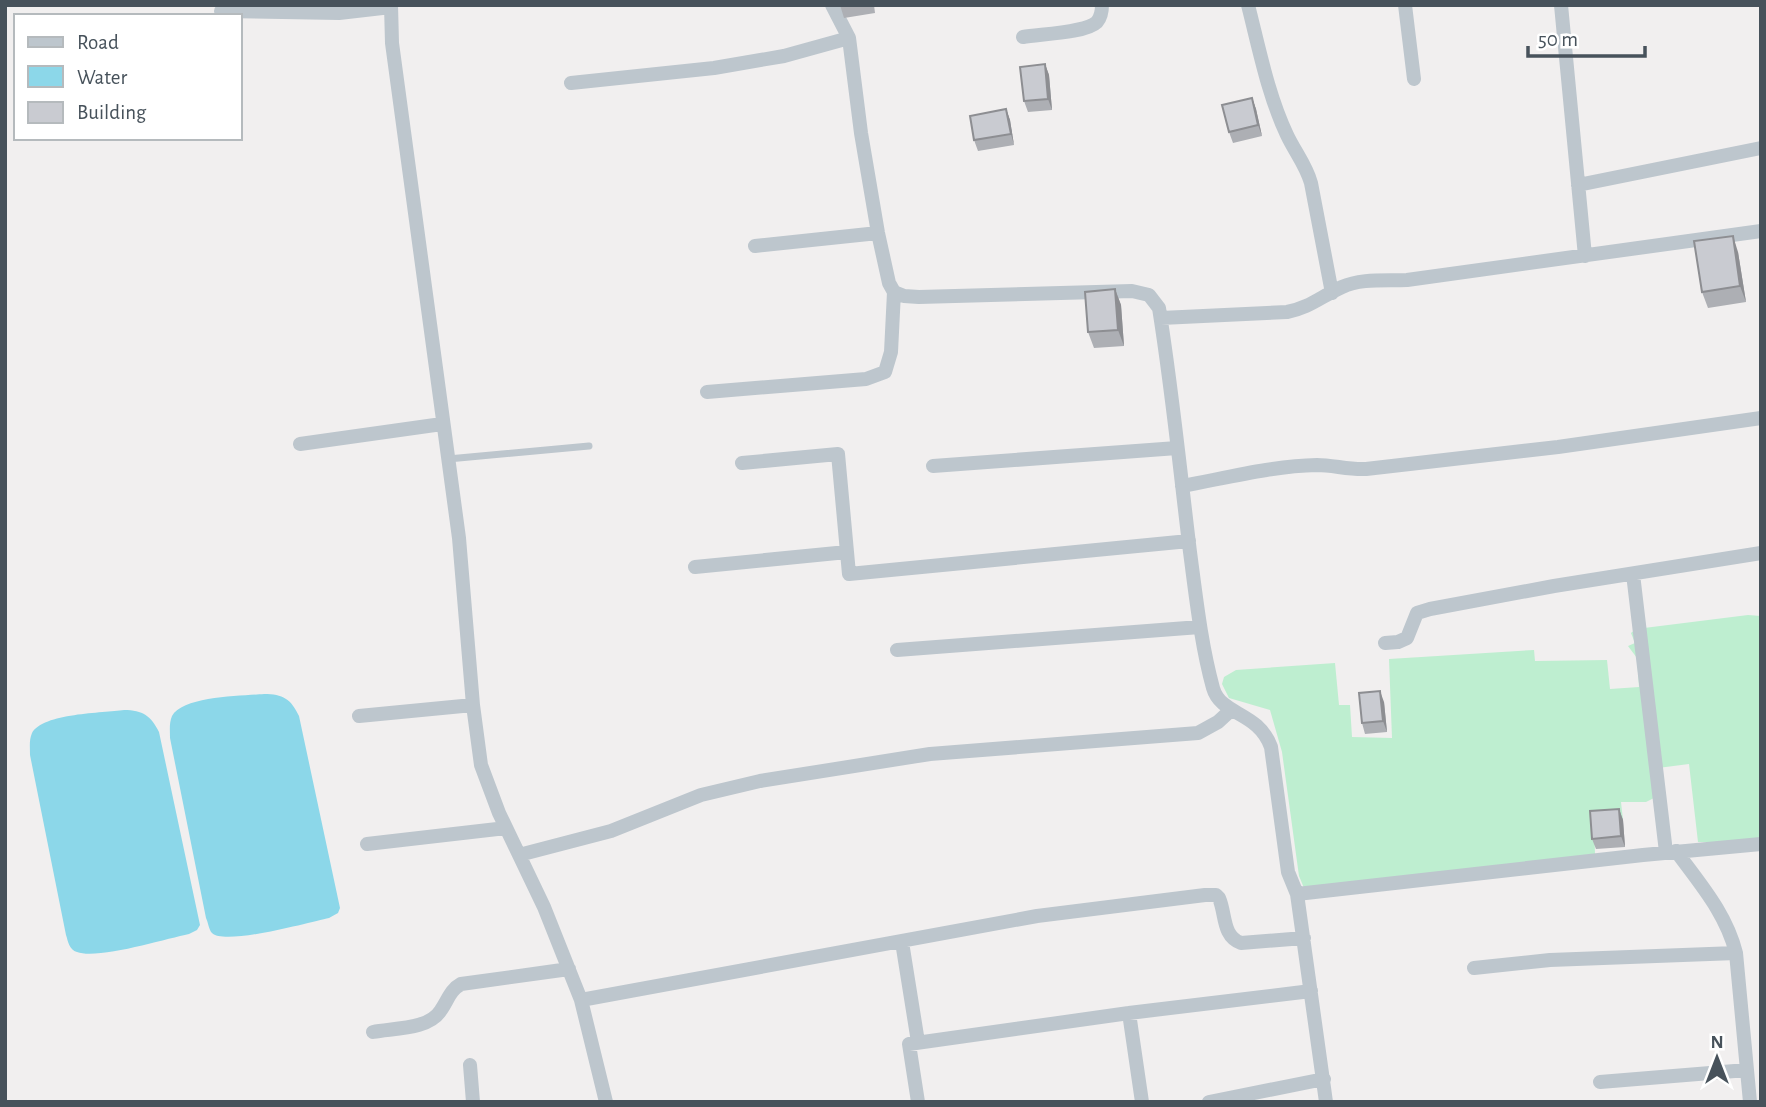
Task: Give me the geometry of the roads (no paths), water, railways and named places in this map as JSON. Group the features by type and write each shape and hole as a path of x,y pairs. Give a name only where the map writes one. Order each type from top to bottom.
{"street":[{"path":"707,392 866,379 885,372 891,352 894,292 889,283 878,233 861,134 849,38 832,5"},
{"path":"1023,37 1086,28 1096,23 1101,16 1102,5"},
{"path":"1248,5 1264,69 1286,134 1306,165 1332,293"},
{"path":"1405,5 1414,79"},
{"path":"1561,5 1585,256"},
{"path":"221,11 339,13 391,6 392,43 458,538 481,765 506,828 544,907 581,1000 606,1102"},
{"path":"571,83 714,68 784,56 849,38"},
{"path":"1578,185 1761,148"},
{"path":"1160,318 1287,312 1304,309 1343,286 1362,281 1407,281 1761,231"},
{"path":"755,246 878,233"},
{"path":"894,292 919,297 1132,291 1149,295 1159,308 1200,627 1213,689 1231,710 1253,720 1268,738 1288,872 1297,894 1326,1102"},
{"path":"1182,486 1292,467 1317,465 1350,470 1366,469 1558,447 1761,418"},
{"path":"300,444 442,424"},
{"path":"933,466 1177,448"},
{"path":"742,463 838,454 849,574 1189,541"},
{"path":"695,567 847,552"},
{"path":"1385,643 1408,638 1417,613 1430,609 1761,553"},
{"path":"1633,574 1671,852 1721,913 1731,932 1750,1102"},
{"path":"897,650 1200,627"},
{"path":"359,716 473,705"},
{"path":"519,855 611,831 701,795 760,781 930,754 1198,733 1219,722 1231,710"},
{"path":"367,844 506,828"},
{"path":"1297,894 1761,844"},
{"path":"581,1000 1037,916 1205,895 1216,895 1219,898 1227,931 1236,941 1241,943 1304,939"},
{"path":"902,942 918,1042"},
{"path":"1474,968 1550,960 1735,953"},
{"path":"373,1032 434,1019 453,988 461,984 569,969"},
{"path":"918,1102 909,1044 1129,1013 1311,992"},
{"path":"1129,1013 1142,1102"},
{"path":"470,1065 473,1102"},
{"path":"1600,1082 1747,1070"},
{"path":"1209,1102 1324,1079"}],"lane":[{"path":"447,459 589,446"}],"water":[{"path":"264,694 286,699 299,716 340,908 338,913 329,918 305,924 250,935 220,936 211,932 206,918 170,738 170,721 178,709 188,704"},
{"path":"124,710 146,715 159,732 200,925 189,934 115,951 87,954 72,949 66,935 30,755 30,738 38,726 48,721 74,715"}]}
